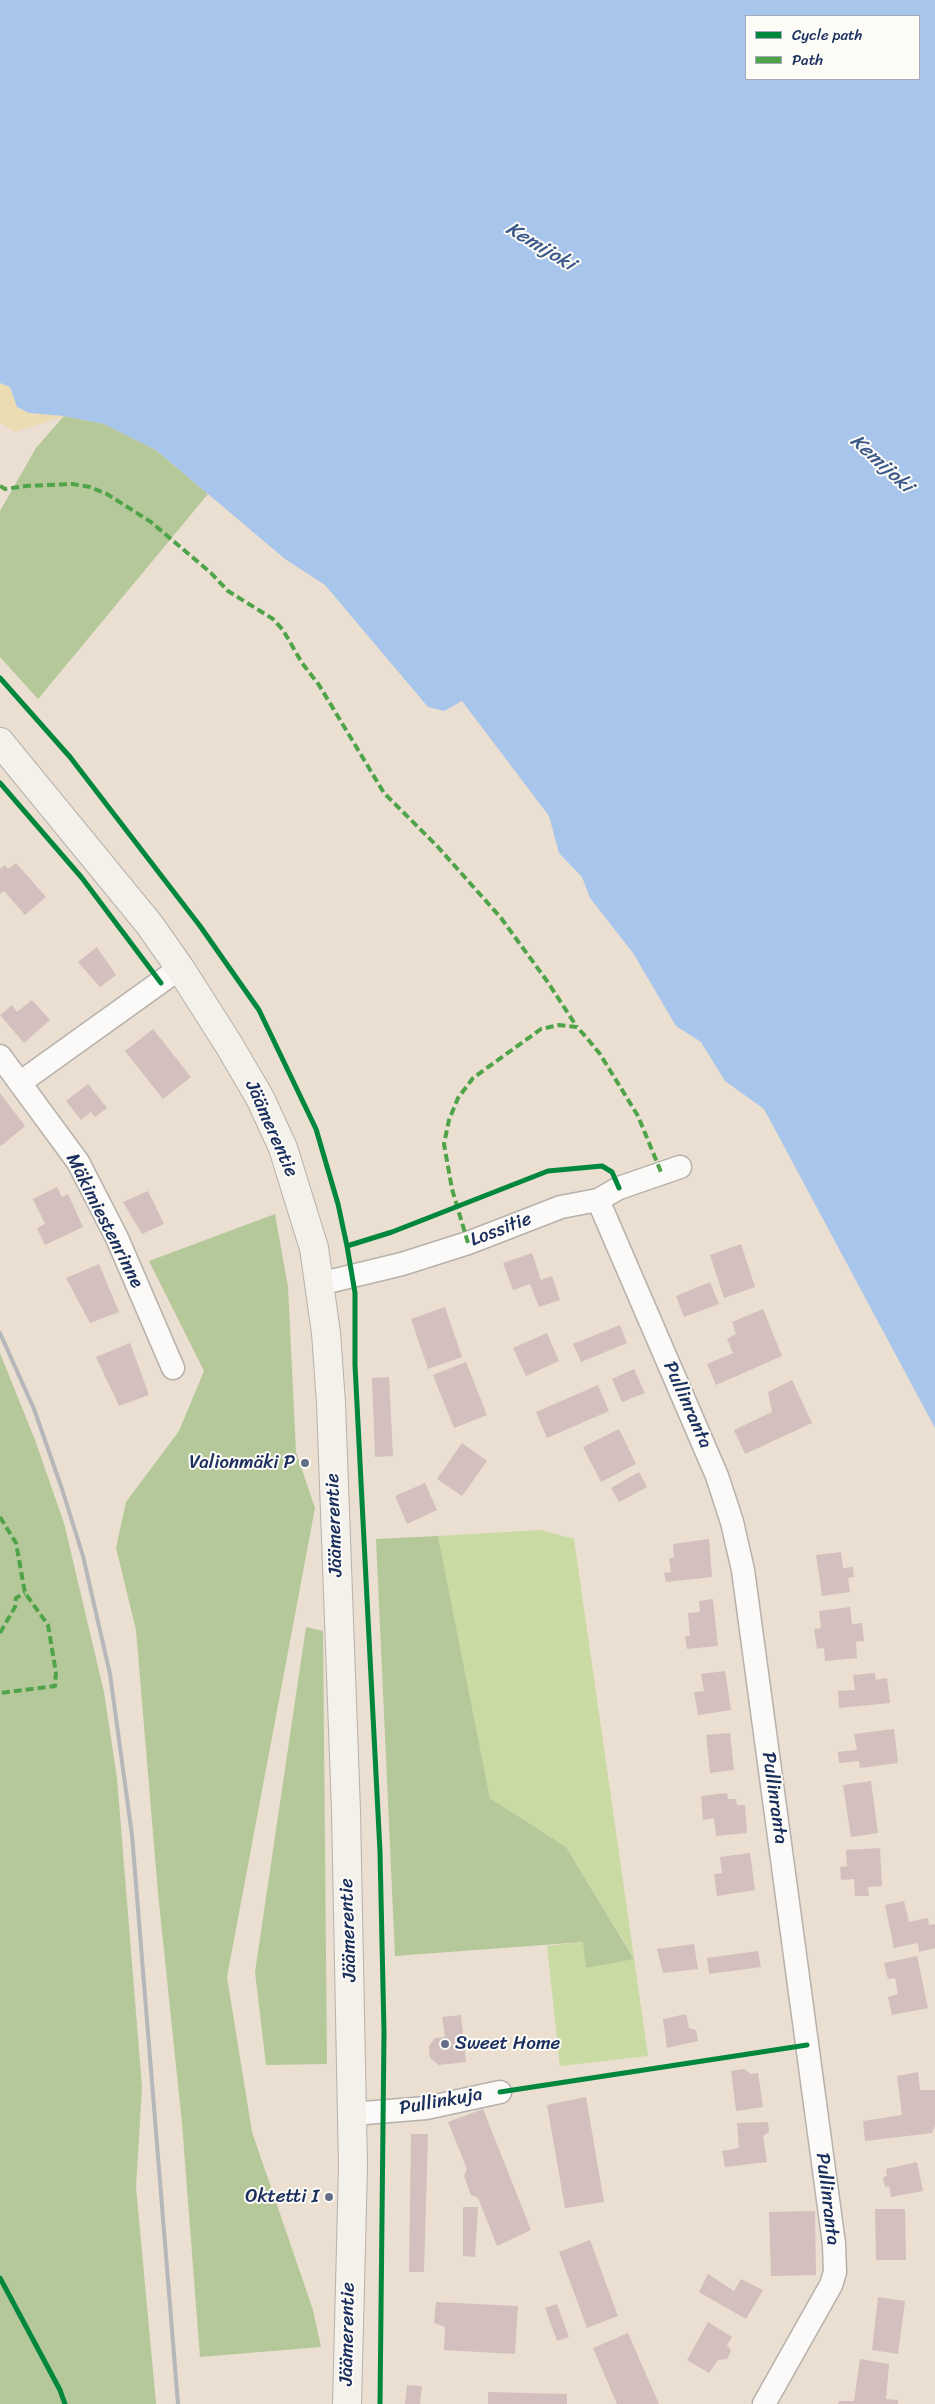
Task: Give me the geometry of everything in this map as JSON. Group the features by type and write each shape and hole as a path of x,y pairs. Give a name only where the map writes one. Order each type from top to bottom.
{"main road":[{"name":"Jäämerentie","path":"0,742 149,924 180,968 260,1098 283,1148 300,1197 314,1248 326,1333 331,1403 346,1820 352,2114 347,2404"}],"street":[{"path":"21,1082 180,968"},
{"name":"Mäkimiestenrinne","path":"0,1056 21,1082 78,1162 117,1238 173,1368"},
{"name":"Lossitie","path":"319,1284 402,1264 468,1243 561,1207 598,1200 619,1188 680,1167"},
{"name":"Pullinranta","path":"598,1200 718,1476 732,1522 746,1590 834,2244 835,2272 831,2285 764,2404"},
{"name":"Pullinkuja","path":"352,2114 426,2108 500,2092"}],"green space":[{"path":"64,416 104,424 156,450 208,494 38,699 0,657 0,511 36,448"},
{"path":"275,1214 288,1287 296,1452 315,1508 227,1977 252,2132 313,2310 321,2347 200,2357 182,2123 158,1893 136,1630 116,1548 126,1502 179,1431 204,1371 149,1261"},
{"path":"0,1353 35,1440 64,1523 104,1692 117,1778 142,2087 136,2187 156,2404 0,2404"},
{"path":"541,1530 574,1539 634,1958 566,1847 490,1798 438,1536"},
{"path":"438,1536 490,1798 566,1847 634,1959 586,1968 583,1942 395,1956 376,1539"},
{"path":"306,1627 323,1631 327,2064 266,2065 255,1972"},
{"path":"584,1942 586,1968 634,1958 648,2056 560,2066 547,1946"}],"sand":[{"path":"0,383 10,387 17,407 29,413 64,416 15,432 0,423"}],"water":[{"name":"Kemijoki","path":"0,0 935,0 935,1428 764,1109 725,1081 701,1042 676,1026 633,953 590,898 582,877 559,853 549,816 462,701 444,711 428,707 325,585 285,559 156,450 104,424 64,416 29,413 17,407 10,387 0,383"}],"building":[{"path":"16,863 46,897 25,915 4,891 0,894 0,869 5,865 8,869"},
{"path":"97,947 116,975 100,987 78,962"},
{"path":"32,1000 50,1020 24,1043 0,1015 12,1005 17,1012"},
{"path":"153,1029 191,1077 163,1099 125,1051"},
{"path":"88,1084 107,1108 95,1117 91,1112 81,1120 66,1101"},
{"path":"0,1093 25,1126 1,1146 0,1144"},
{"path":"57,1187 62,1197 68,1194 83,1227 45,1245 37,1228 45,1224 33,1199"},
{"path":"148,1191 164,1224 142,1234 123,1202"},
{"path":"741,1244 755,1287 724,1298 710,1255"},
{"path":"532,1253 541,1280 552,1276 560,1300 539,1307 530,1284 513,1290 503,1263"},
{"path":"99,1264 119,1312 90,1323 66,1278"},
{"path":"710,1282 719,1304 684,1317 676,1296"},
{"path":"445,1307 462,1357 428,1369 411,1319"},
{"path":"763,1309 782,1356 716,1385 707,1364 733,1353 727,1339 736,1334 732,1322"},
{"path":"620,1325 627,1343 581,1362 573,1344"},
{"path":"547,1333 559,1361 526,1376 513,1348"},
{"path":"130,1343 149,1395 119,1406 96,1357"},
{"path":"466,1362 487,1415 454,1428 433,1375"},
{"path":"634,1369 645,1393 622,1402 612,1379"},
{"path":"389,1377 393,1456 375,1457 372,1378"},
{"path":"792,1380 812,1423 745,1454 734,1430 772,1412 768,1392"},
{"path":"598,1385 609,1411 547,1438 536,1412"},
{"path":"619,1429 636,1464 601,1482 583,1447"},
{"path":"462,1443 487,1461 462,1496 437,1479"},
{"path":"639,1472 647,1487 619,1502 611,1488"},
{"path":"425,1483 437,1510 407,1524 395,1496"},
{"path":"709,1539 712,1577 666,1582 664,1573 671,1572 669,1559 674,1557 673,1544"},
{"path":"841,1552 843,1568 853,1567 854,1577 848,1578 850,1592 822,1596 816,1555"},
{"path":"713,1599 718,1646 687,1649 685,1636 690,1636 688,1613 700,1612 699,1601"},
{"path":"850,1607 852,1624 862,1623 864,1641 856,1642 857,1658 825,1661 824,1648 817,1649 814,1629 821,1628 819,1611"},
{"path":"725,1671 731,1710 698,1715 694,1692 704,1691 701,1674"},
{"path":"875,1673 876,1680 887,1678 890,1703 839,1708 838,1691 855,1690 853,1675"},
{"path":"894,1729 898,1763 860,1768 859,1761 839,1763 838,1752 857,1750 854,1734"},
{"path":"730,1733 734,1770 710,1773 706,1735"},
{"path":"871,1781 878,1833 851,1837 843,1785"},
{"path":"727,1793 728,1799 736,1799 737,1805 745,1805 747,1833 716,1836 714,1818 703,1820 701,1796"},
{"path":"880,1848 882,1886 868,1887 869,1896 855,1896 854,1879 841,1880 840,1867 847,1866 846,1850"},
{"path":"750,1853 755,1890 717,1896 714,1874 722,1873 720,1857"},
{"path":"904,1901 909,1922 928,1918 929,1925 935,1924 935,1948 919,1952 918,1943 894,1948 885,1905"},
{"path":"694,1944 698,1969 663,1973 657,1949"},
{"path":"758,1951 761,1967 709,1974 707,1958"},
{"path":"917,1956 928,2008 892,2015 888,1997 898,1994 895,1978 888,1979 884,1963"},
{"path":"686,2014 689,2028 696,2030 698,2041 667,2048 663,2019"},
{"path":"461,2015 466,2062 439,2065 430,2058 429,2046 435,2038 445,2037 442,2017"},
{"path":"744,2069 751,2074 758,2073 763,2107 736,2111 731,2071"},
{"path":"918,2072 920,2090 935,2090 935,2126 932,2133 865,2141 863,2121 902,2115 897,2076"},
{"path":"586,2097 604,2202 565,2208 547,2105"},
{"path":"483,2109 531,2230 497,2246 478,2198 471,2195 464,2176 467,2169 448,2122"},
{"path":"768,2122 769,2132 763,2136 767,2162 725,2167 722,2151 739,2148 737,2123"},
{"path":"411,2134 428,2134 424,2272 409,2272"},
{"path":"917,2162 923,2191 891,2197 889,2186 885,2187 883,2177 887,2176 886,2169"},
{"path":"463,2207 478,2207 475,2257 463,2256"},
{"path":"875,2209 905,2209 906,2260 876,2260"},
{"path":"815,2211 816,2275 771,2276 769,2212"},
{"path":"590,2240 618,2316 587,2328 559,2252"},
{"path":"708,2274 734,2291 741,2279 763,2290 746,2319 699,2292"},
{"path":"878,2297 905,2301 898,2354 872,2350"},
{"path":"436,2302 518,2306 515,2354 444,2350 445,2327 434,2323"},
{"path":"557,2304 569,2337 557,2341 545,2308"},
{"path":"708,2322 732,2337 727,2345 731,2351 727,2359 718,2360 709,2373 687,2360"},
{"path":"628,2333 659,2404 617,2404 593,2348"},
{"path":"860,2359 889,2364 886,2399 898,2400 898,2404 838,2404 839,2401 854,2401"},
{"path":"407,2385 422,2386 420,2404 405,2404"},
{"path":"488,2392 567,2394 567,2404 488,2404"}],"railway":[{"path":"0,1333 34,1409 62,1489 83,1556 110,1674 132,1835 178,2404"}],"marked path":[{"path":"0,486 5,489 72,484 90,487 107,494 151,522 211,573 228,591 273,619 283,630 302,663 319,685 384,793 438,847 501,918 547,981 577,1027"},
{"path":"468,1243 452,1189 444,1144 449,1120 458,1098 473,1078 541,1029 559,1025 577,1027 586,1037 600,1054 638,1116 661,1172"},
{"path":"0,1517 16,1543 25,1593 48,1625 56,1673 55,1686 0,1693"},
{"path":"0,1633 15,1607 16,1598 25,1593"}],"cycle path":[{"path":"0,678 70,757 200,926 259,1010 316,1129 338,1204 355,1293 355,1365 380,1852 384,2032 380,2404"},
{"path":"0,783 82,878 161,983"},
{"path":"347,1246 392,1232 548,1171 602,1166 612,1172 619,1188"},
{"path":"500,2092 807,2045"},
{"path":"0,2278 60,2390 65,2404"}],"place":[{"name":"Valionmäki P","path":"305,1463"},
{"name":"Sweet Home","path":"445,2044"},
{"name":"Oktetti I","path":"329,2197"}]}
